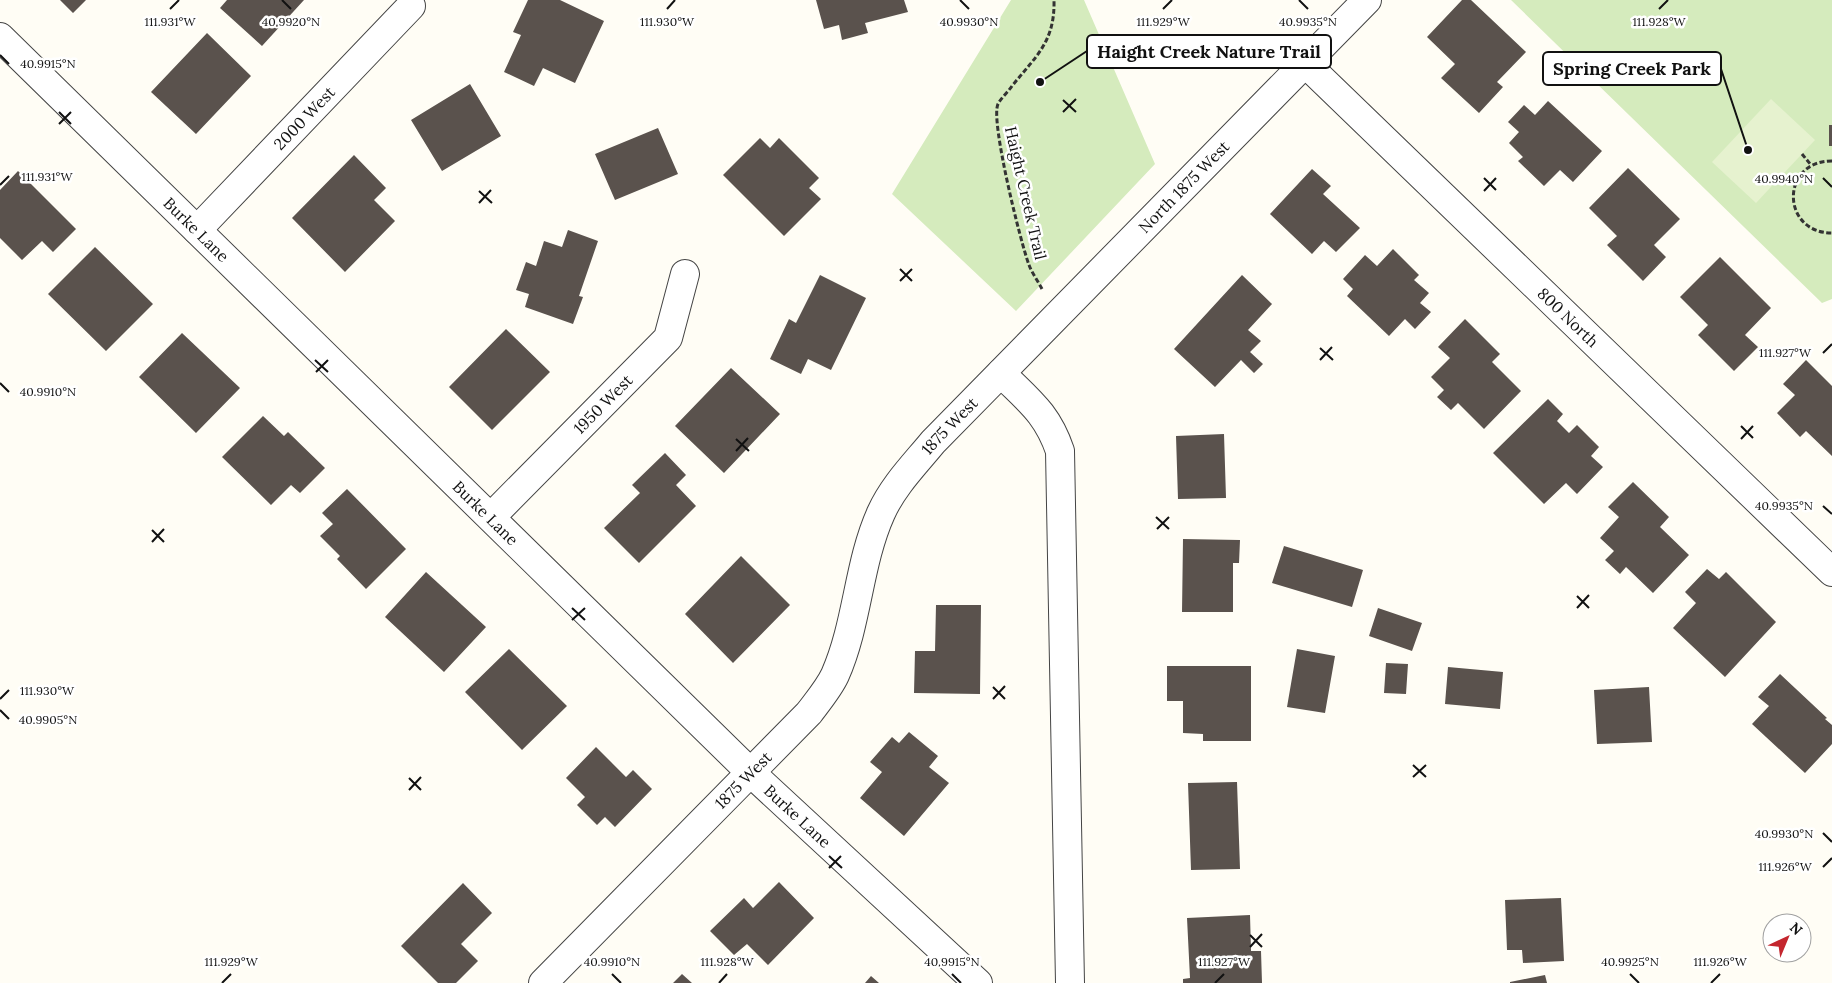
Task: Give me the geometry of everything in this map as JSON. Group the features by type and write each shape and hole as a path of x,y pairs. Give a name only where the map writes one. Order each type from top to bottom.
{"street":[{"name":"North 1875 West","path":"1001,373 1367,0"},
{"name":"2000 West","path":"196,230 410,6"},
{"name":"Burke Lane","path":"0,37 750,772 978,983"},
{"name":"800 North","path":"1305,63 1832,572"},
{"name":"1950 West","path":"491,517 668,338 685,274"},
{"name":"1875 West","path":"543,983 810,713 835,676 849,638 870,544 882,511 899,484 933,442 1001,373"},
{"path":"1001,373 1041,412 1052,428 1060,451 1070,983"}],"path":[{"name":"Haight Creek Trail","path":"1042,289 1029,265 1009,188 996,119 997,105 1036,60 1049,38 1054,22 1054,0"},
{"path":"1802,154 1811,165"},
{"path":"1832,161 1811,165 1802,172 1793,194 1794,207 1799,218 1818,232 1832,233"}],"green space":[{"path":"1011,0 1084,0 1155,164 1016,311 892,194"},
{"path":"1511,0 1832,0 1832,299 1822,303"},
{"path":"1771,99 1815,140 1756,203 1712,162"}],"building":[{"path":"60,0 86,0 73,13"},
{"path":"227,0 304,0 262,46 220,8"},
{"path":"528,0 560,0 604,21 575,83 543,68 534,86 504,72 521,35 513,32"},
{"path":"816,0 904,0 908,12 865,23 868,33 842,40 839,25 824,29"},
{"path":"1462,0 1471,0 1526,52 1497,82 1503,87 1479,113 1441,78 1455,64 1427,37"},
{"path":"207,33 251,76 196,134 151,92"},
{"path":"470,84 501,136 442,171 411,120"},
{"path":"1548,101 1602,151 1573,182 1560,170 1544,186 1518,161 1523,157 1509,143 1519,132 1508,122 1524,105 1535,115"},
{"path":"1829,125 1832,125 1832,146 1829,146"},
{"path":"658,128 678,174 615,200 595,154"},
{"path":"760,138 770,148 779,138 819,178 809,188 821,199 784,236 723,175"},
{"path":"354,155 386,188 374,200 395,221 345,272 292,218"},
{"path":"1628,168 1680,219 1654,245 1666,257 1643,281 1607,245 1617,236 1589,208"},
{"path":"1312,169 1331,186 1323,194 1360,228 1336,252 1324,241 1312,254 1270,214"},
{"path":"18,171 76,229 53,252 42,241 22,260 0,238 0,190"},
{"path":"568,230 598,241 579,296 583,297 573,324 525,307 529,294 516,290 526,262 536,266 544,241 562,247"},
{"path":"95,247 153,304 106,351 48,294"},
{"path":"1393,249 1419,275 1414,280 1429,293 1420,303 1431,312 1415,329 1405,319 1389,336 1347,296 1353,289 1343,279 1365,255 1377,266"},
{"path":"1720,257 1771,308 1745,335 1758,347 1734,371 1698,335 1708,325 1680,297"},
{"path":"820,275 866,298 831,370 808,359 801,374 770,359 789,319 796,323"},
{"path":"1242,275 1272,304 1248,330 1261,341 1250,352 1263,364 1254,373 1241,360 1215,387 1174,349"},
{"path":"1465,319 1500,354 1492,362 1521,391 1484,429 1458,403 1451,410 1437,397 1444,390 1431,377 1450,358 1438,347"},
{"path":"506,329 550,372 492,430 449,387"},
{"path":"182,333 240,388 196,433 139,377"},
{"path":"1806,360 1832,386 1832,456 1806,431 1800,437 1777,413 1795,395 1783,384"},
{"path":"731,368 780,414 724,473 675,426"},
{"path":"1548,399 1563,414 1557,421 1569,433 1577,425 1599,447 1591,456 1603,467 1577,494 1566,483 1544,504 1493,453"},
{"path":"263,416 284,436 288,432 325,468 300,493 291,485 271,505 222,457"},
{"path":"1224,434 1226,498 1178,499 1176,436"},
{"path":"665,453 686,475 676,485 696,506 639,563 604,528 640,493 632,485"},
{"path":"1633,482 1669,517 1660,527 1689,555 1653,593 1626,567 1620,574 1605,560 1614,551 1600,538 1619,517 1608,507"},
{"path":"347,489 406,549 366,589 337,559 340,556 320,536 333,524 322,513"},
{"path":"1183,539 1240,540 1239,563 1233,563 1233,612 1182,612"},
{"path":"1284,546 1363,570 1352,607 1272,583"},
{"path":"741,556 790,605 733,663 685,614"},
{"path":"1707,569 1719,579 1726,572 1776,622 1725,677 1673,628 1696,603 1685,592"},
{"path":"426,572 486,627 444,672 385,617"},
{"path":"936,605 981,605 980,694 914,693 915,651 935,651"},
{"path":"1378,608 1422,623 1412,651 1369,636"},
{"path":"509,649 567,706 522,750 465,692"},
{"path":"1297,649 1335,656 1325,713 1287,707"},
{"path":"1386,663 1408,664 1406,694 1384,693"},
{"path":"1167,666 1251,666 1251,741 1203,741 1203,734 1183,733 1183,701 1167,701"},
{"path":"1448,667 1503,672 1500,709 1445,704"},
{"path":"1780,674 1832,725 1832,744 1805,773 1752,724 1769,706 1758,697"},
{"path":"1649,687 1652,742 1597,744 1594,690"},
{"path":"909,732 938,756 929,767 949,783 904,836 860,798 882,772 870,762 892,737 899,743"},
{"path":"596,747 626,777 633,770 652,789 615,827 605,817 597,825 577,805 585,797 566,778"},
{"path":"1237,782 1240,869 1191,870 1188,783"},
{"path":"779,882 814,918 768,965 747,944 734,955 710,931 744,898 753,908"},
{"path":"463,883 492,913 461,944 478,961 456,983 438,983 401,946"},
{"path":"1561,898 1564,961 1523,963 1522,950 1507,950 1505,900"},
{"path":"1250,915 1251,951 1261,951 1262,983 1183,983 1183,979 1190,978 1187,918"},
{"path":"682,974 692,983 673,983"},
{"path":"1545,975 1547,983 1510,983 1510,982"},
{"path":"871,976 879,983 865,983"}],"place":[{"name":"Haight Creek Nature Trail","path":"1040,82"},
{"name":"Spring Creek Park","path":"1748,150"}]}
